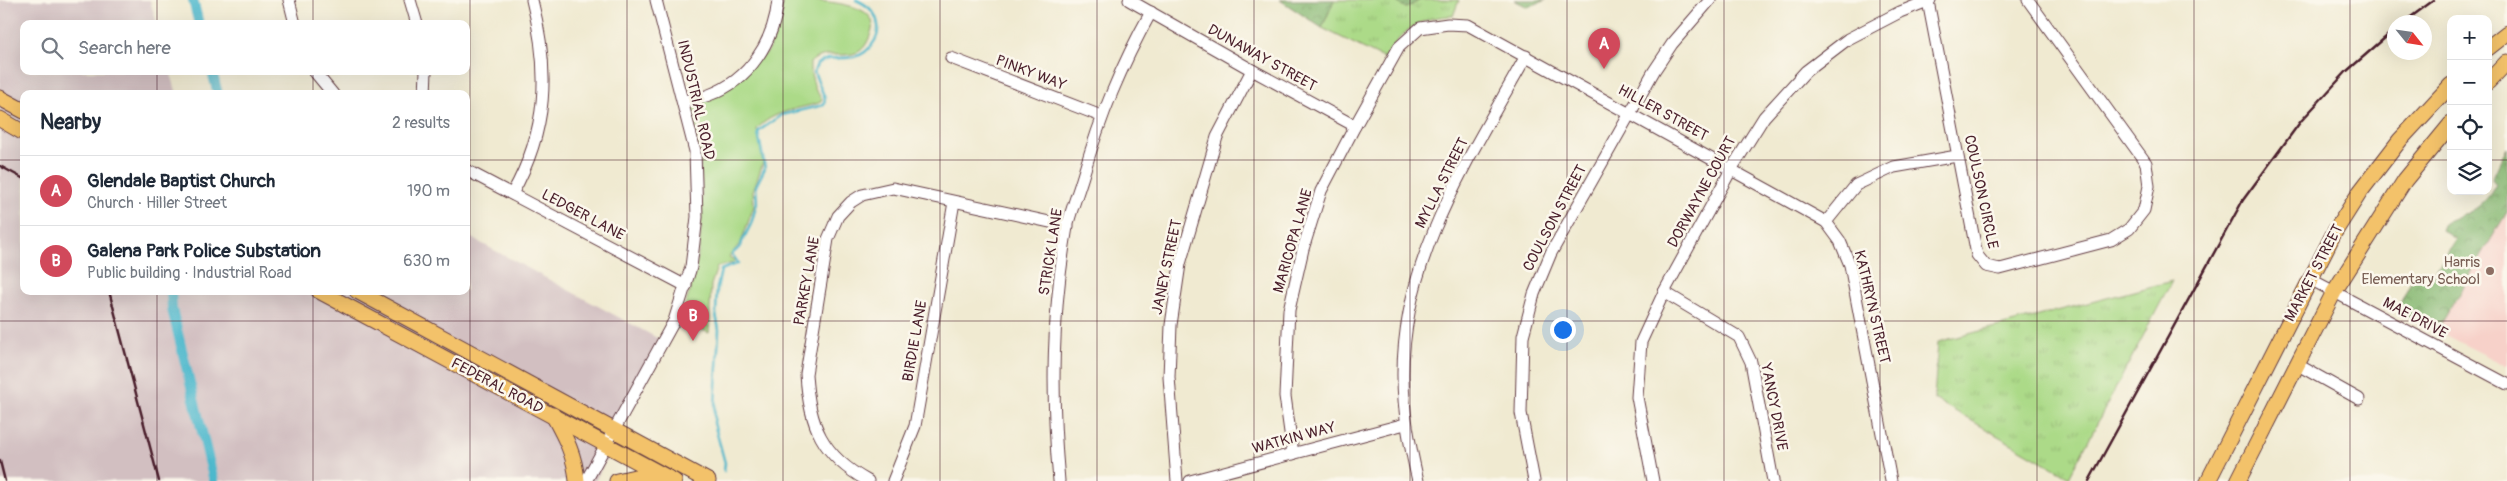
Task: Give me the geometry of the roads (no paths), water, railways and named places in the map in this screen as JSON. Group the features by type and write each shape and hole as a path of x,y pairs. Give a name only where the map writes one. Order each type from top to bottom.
{"main road":[{"path":"2492,45 2507,32"},
{"path":"2492,78 2507,62"},
{"name":"MARKET STREET","path":"2208,481 2334,233 2360,192 2400,140 2447,89"},
{"path":"0,98 20,109"},
{"path":"0,119 20,131"},
{"name":"MARKET STREET","path":"2238,481 2334,292 2405,180 2447,129"},
{"name":"FEDERAL ROAD","path":"331,295 482,379 670,479"},
{"name":"FEDERAL ROAD","path":"364,295 708,481"},
{"path":"482,379 490,364"},
{"path":"552,415 570,445 577,481"},
{"path":"2241,416 2264,428"},
{"path":"617,481 634,477 670,479"}],"street":[{"path":"289,0 294,20"},
{"path":"410,0 416,20"},
{"path":"512,194 530,156 544,101 543,54 532,0"},
{"name":"INDUSTRIAL ROAD","path":"586,481 674,320 686,286 697,218 695,151 656,0"},
{"path":"683,101 709,95 744,73 757,58 768,40 773,28 778,0"},
{"name":"DUNAWAY STREET","path":"1129,0 1355,126"},
{"name":"COULSON STREET","path":"1534,481 1521,413 1523,336 1534,294 1552,252 1629,112 1672,44 1710,0"},
{"name":"COULSON CIRCLE","path":"1929,0 1977,254 1986,266 2000,269 2111,240 2129,229 2144,210 2149,186 2146,164 2028,0"},
{"name":"DORWAYNE COURT","path":"1653,481 1637,397 1642,342 1664,292 1732,168 1764,117 1806,71 1848,39 1929,0"},
{"name":"STRICK LANE","path":"1059,481 1053,416 1053,339 1068,226 1101,116 1127,55 1151,12"},
{"name":"HILLER STREET","path":"1416,32 1420,28 1448,24 1468,25 1732,168"},
{"name":"MARICOPA LANE","path":"1292,454 1285,396 1289,310 1303,248 1321,192 1355,126 1399,47 1416,32"},
{"name":"MYLLA STREET","path":"1418,481 1405,424 1404,351 1416,282 1443,208 1526,56"},
{"name":"PINKY WAY","path":"951,58 1101,116"},
{"name":"JANEY STREET","path":"1176,481 1168,377 1171,325 1180,264 1218,137 1252,70"},
{"path":"317,75 330,90"},
{"path":"425,90 426,75"},
{"path":"1826,222 1856,185 1894,166 1957,156"},
{"name":"KATHRYN STREET","path":"1732,168 1826,222 1840,241 1850,266 1892,481"},
{"name":"LEDGER LANE","path":"470,172 686,286"},
{"name":"PARKEY LANE","path":"868,481 849,470 823,442 812,417 807,397 806,374 828,239 838,216 851,202 862,195 879,189 893,188 1068,226"},
{"name":"BIRDIE LANE","path":"893,481 915,426 954,202"},
{"name":"MAE DRIVE","path":"2310,279 2507,384"},
{"name":"YANCY DRIVE","path":"1664,292 1739,337 1751,362 1772,481"},
{"path":"2298,365 2359,399"},
{"name":"WATKIN WAY","path":"1190,481 1405,424"}],"waterway":[{"path":"193,0 198,20"},
{"path":"724,471 725,463 714,423 719,330 716,314 717,288 721,270 738,263 732,254 739,248 751,224 757,203 756,186 765,168 758,133 782,115 824,105 825,98 814,72 817,64 828,59 854,57 865,52 872,45 878,31 878,23 871,10 856,0"},
{"path":"213,75 217,90"},
{"path":"171,295 172,309 214,481"}],"railway":[{"path":"2414,15 2434,0"},
{"path":"2089,481 2243,200 2301,121 2347,71 2387,36"},
{"path":"0,166 20,177"},
{"path":"110,295 159,481"},
{"path":"0,461 5,481"}],"place":[{"name":"Glendale Baptist Church","path":"1604,69"},
{"name":"Harris Elementary School","path":"2490,271"},
{"name":"Galena Park Police Substation","path":"693,341"}]}
